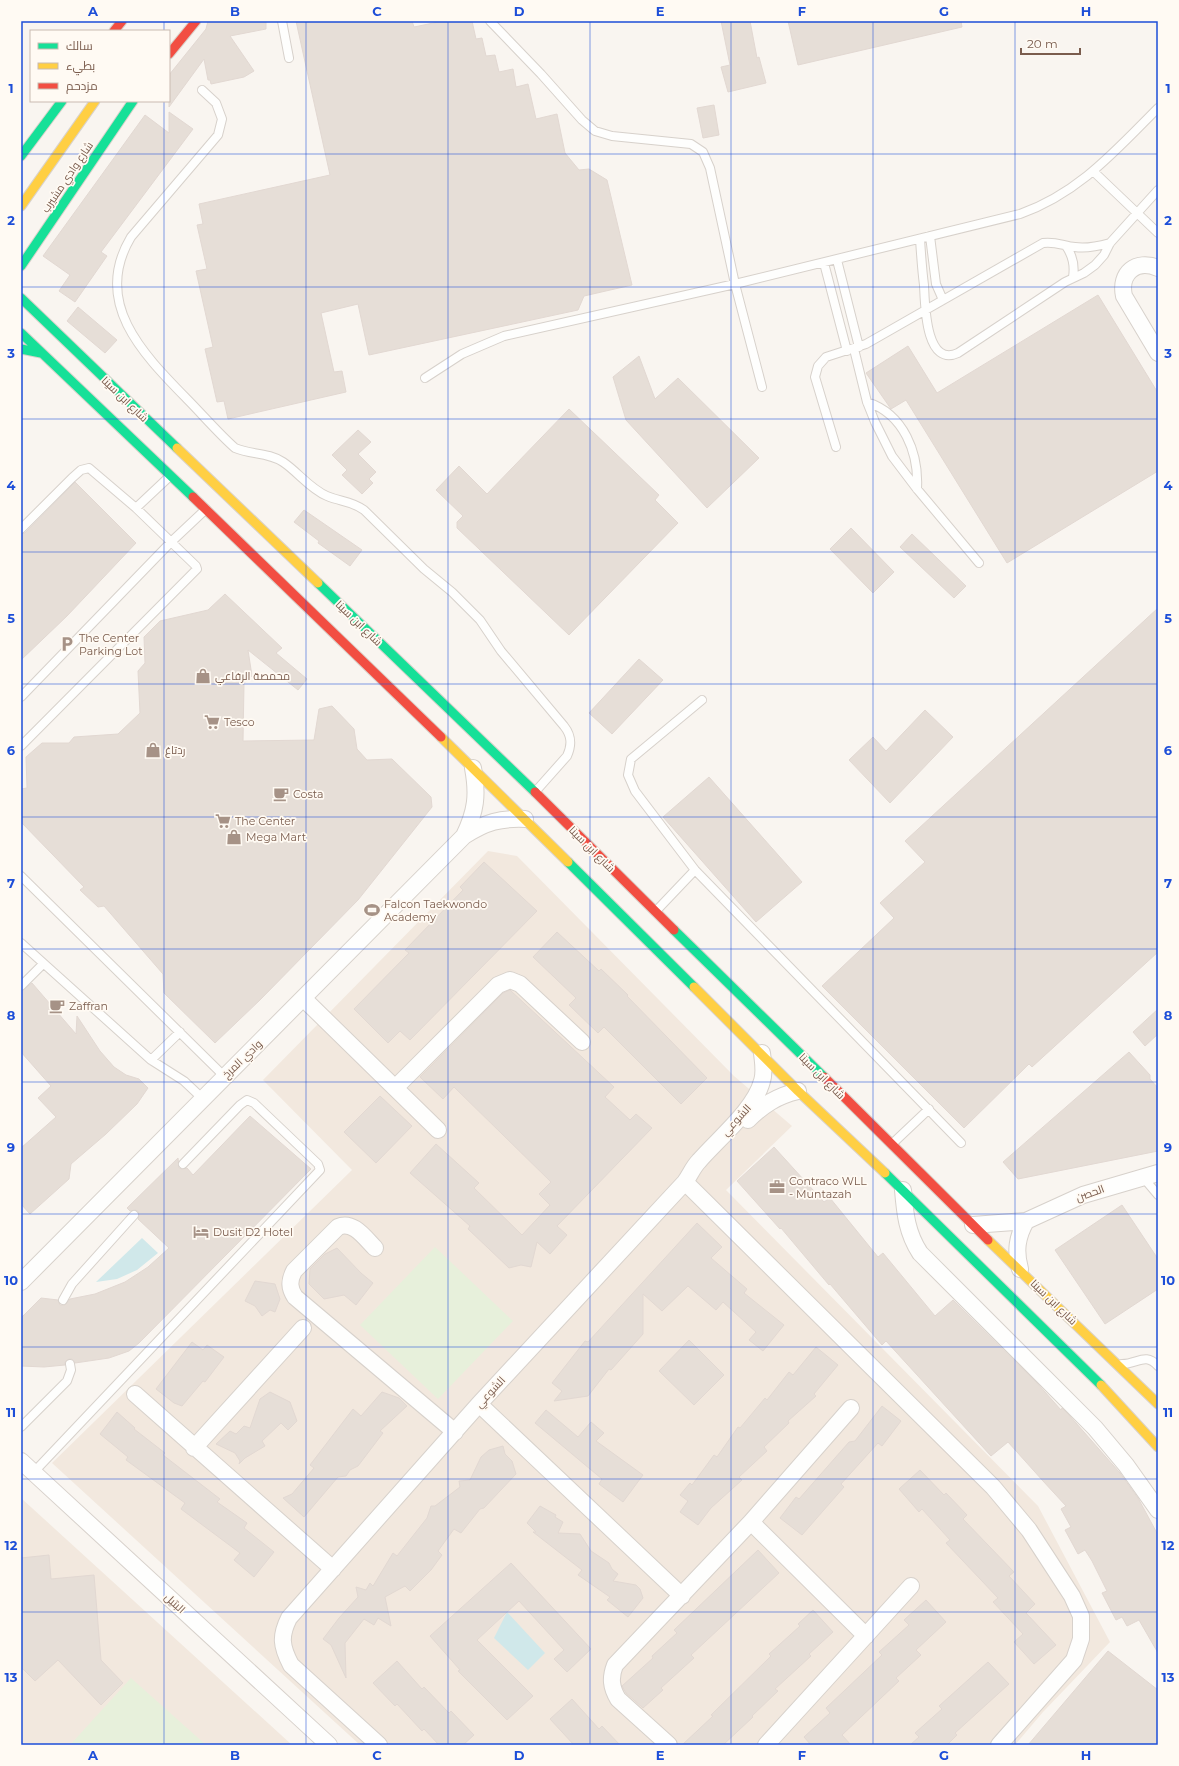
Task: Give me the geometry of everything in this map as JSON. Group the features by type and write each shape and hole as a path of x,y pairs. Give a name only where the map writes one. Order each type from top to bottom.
{"street":[{"path":"115,30 122,21"},
{"path":"170,53 196,21"},
{"path":"21,156 61,102"},
{"path":"21,206 94,102"},
{"name":"شارع وادي مشيرب","path":"21,266 132,102"},
{"path":"1158,268 1144,264 1131,270 1123,282 1124,296 1158,354"},
{"name":"شارع ابن سينا","path":"21,298 535,792 973,1225 1158,1404"},
{"path":"21,333 206,509 473,768 762,1053 798,1091 902,1190 1106,1390 1158,1447"},
{"path":"21,349 41,353"},
{"name":"وادي المرخ","path":"464,836 472,820 476,803 476,785 473,768"},
{"name":"وادي المرخ","path":"21,1282 224,1076 304,999 464,836 478,827 493,821 509,818 525,820"},
{"path":"395,1088 498,986 510,980 520,984 582,1042"},
{"path":"304,999 438,1130"},
{"name":"الشوعي","path":"687,1180 698,1162 751,1105 763,1080 764,1067 762,1053"},
{"name":"الشوعي","path":"378,1745 291,1665 285,1654 282,1642 284,1629 296,1609 479,1404 687,1180 703,1167 766,1104 781,1096 798,1091"},
{"name":"الحصن","path":"973,1225 1026,1220 1083,1195 1142,1176 1158,1173"},
{"path":"687,1180 993,1488 1029,1530 1072,1596 1080,1616 1081,1639 1074,1660 999,1745"},
{"path":"902,1190 908,1230 920,1253 1095,1428 1126,1465 1158,1510"},
{"path":"1020,1269 1017,1257 1017,1244 1020,1232 1026,1220"},
{"path":"375,1248 353,1227 342,1225 338,1227 294,1271 291,1278 292,1292 295,1297 455,1432"},
{"path":"194,1448 303,1328"},
{"path":"135,1394 194,1448 333,1569"},
{"path":"479,1404 682,1596"},
{"path":"669,1745 618,1699 613,1691 611,1682 615,1665 751,1522 851,1408"},
{"name":"البتيل","path":"21,1461 329,1745"},
{"path":"751,1522 866,1636"},
{"path":"766,1745 911,1586"}],"lane":[{"path":"282,21 289,58"},
{"path":"490,21 541,74 582,120 595,131 612,136 691,144 703,152 710,168 735,284 762,387"},
{"path":"202,90 216,103 222,119 218,135 131,236 123,249 118,263 116,277 120,306 128,326 152,363 236,448 242,451 275,458 283,462 319,492 335,499 357,505 364,510 424,569 452,592 480,620 501,651 570,735 570,749 567,756 535,792"},
{"path":"425,378 462,354 504,336 837,260 1020,214 1040,207 1077,185 1094,172 1158,108"},
{"path":"1094,172 1157,231"},
{"path":"920,239 928,330 933,342 945,355 954,355 1073,278 1096,265 1104,255 1110,243 1158,190"},
{"path":"930,236 936,284 943,300"},
{"path":"836,447 817,383 816,371 818,366 826,357 853,349 926,310 1043,243 1058,243 1066,246 1088,247 1110,243"},
{"path":"1066,246 1073,257 1073,278"},
{"path":"837,260 853,349"},
{"path":"824,263 853,349 867,402 892,456 916,489 978,563"},
{"path":"867,402 884,409 900,425 914,456 917,478 916,489"},
{"path":"21,529 81,470 89,468 93,469 136,508 196,566 197,569 21,746"},
{"path":"136,508 170,476"},
{"path":"21,697 171,542 206,509"},
{"path":"702,700 631,759 628,775 635,791 695,870 961,1142"},
{"path":"655,911 695,870"},
{"path":"21,876 224,1076"},
{"path":"21,943 151,1060 184,1081 202,1098"},
{"path":"21,986 43,964"},
{"path":"151,1060 180,1032"},
{"path":"33,1473 320,1170 318,1164 260,1108 252,1101 248,1100 240,1105 183,1164"},
{"path":"891,1144 929,1109"},
{"path":"1142,1176 1158,1195"},
{"path":"62,1300 72,1284 134,1215"},
{"path":"1118,1364 1129,1364 1146,1358 1153,1361 1158,1366"},
{"path":"21,1427 67,1381 71,1370 70,1364"}],"shaded area":[{"path":"488,851 517,856 734,1076 792,1126 726,1190 1038,1506 1110,1642 1043,1712 1015,1745 360,1745 52,1463 352,1170 263,1080"},
{"path":"21,1498 292,1745 21,1745"}],"green space":[{"path":"435,1247 513,1321 438,1399 360,1325"},
{"path":"131,1678 206,1745 70,1745"}],"water":[{"path":"142,1238 158,1253 137,1270 117,1279 96,1282"},
{"path":"507,1612 545,1653 528,1670 494,1638"}],"building":[{"path":"208,21 266,21 266,29 230,36 254,71 244,77 211,84 210,80 208,80 204,59 169,107 170,74 206,29"},
{"path":"296,21 412,21 414,27 443,21 472,21 476,39 482,38 486,56 495,55 499,72 513,69 516,87 528,84 536,119 557,114 565,153 579,170 589,169 607,180 632,285 584,296 578,310 369,355 358,304 321,313 334,372 342,371 346,392 228,419 224,401 217,402 205,349 213,347 196,271 207,269 197,225 203,224 199,204 330,175"},
{"path":"721,21 750,21 757,58 759,57 766,83 728,92 721,67 730,65"},
{"path":"788,21 961,21 962,27 798,65"},
{"path":"714,105 719,135 703,138 697,108"},
{"path":"169,112 193,129 101,252 107,256 75,302 59,291 70,275 43,256 145,115 169,133"},
{"path":"1098,295 1158,393 1158,471 1007,563 906,400 891,409 866,373 908,346 937,393"},
{"path":"78,307 117,340 105,353 67,321"},
{"path":"639,356 655,399 678,378 759,458 707,508 626,420 613,377"},
{"path":"569,409 659,495 655,500 678,523 569,635 457,528 457,522 463,516 436,490 459,466 487,494"},
{"path":"358,430 371,442 358,454 376,472 369,479 373,483 362,494 342,475 347,470 332,455"},
{"path":"75,482 136,543 67,616 21,660 21,534 25,533"},
{"path":"304,510 362,550 350,566 318,543 319,541 294,522"},
{"path":"851,528 894,572 873,593 830,549"},
{"path":"912,534 966,586 954,598 900,547"},
{"name":"The Center","path":"225,594 282,648 276,653 307,679 298,690 248,650 252,676 244,683 243,741 314,740 319,709 332,706 354,729 357,749 367,760 392,759 431,797 432,807 358,900 260,1000 215,1043 164,993 163,974 104,906 98,907 80,890 84,887 21,822 21,789 27,788 26,757 42,743 69,743 74,737 118,734 140,713 138,671 145,663 144,637 160,621 208,610"},
{"path":"1158,608 1158,952 1032,1067 1029,1064 964,1128 822,986 894,918 880,903 925,862 905,841"},
{"path":"639,659 663,680 612,734 589,713"},
{"path":"925,710 953,737 890,803 849,760 873,737 886,751"},
{"path":"709,777 802,882 756,922 663,817"},
{"path":"484,862 537,911 410,1040 400,1031 388,1043 354,1009 409,953 405,950 463,890 460,887"},
{"path":"557,932 599,971 601,969 628,995 627,996 707,1078 681,1104 604,1027 598,1033 569,1005 576,998 533,957"},
{"path":"32,983 76,1034 77,1016 100,1051 114,1067 126,1075 139,1079 148,1088 137,1104 106,1134 71,1164 69,1179 30,1214 21,1204 21,1148 56,1117 38,1098 51,1086 21,1052 21,991"},
{"path":"510,990 614,1087 605,1097 630,1120 636,1114 652,1128 557,1226 567,1235 550,1254 537,1242 531,1267 521,1265 509,1268 468,1229 470,1226 410,1173 436,1144 479,1183 474,1188 522,1235 550,1205 539,1194 551,1182 454,1087 443,1099 420,1077 503,993"},
{"path":"1158,1009 1158,1034 1145,1046 1133,1032"},
{"path":"1129,1052 1150,1075 1150,1079 1158,1088 1158,1151 1018,1179 1003,1162"},
{"path":"380,1096 412,1126 376,1163 344,1132"},
{"name":"Dusit D2 Hotel","path":"250,1116 311,1169 139,1343 129,1351 109,1358 75,1363 72,1359 69,1359 65,1362 65,1365 44,1367 21,1366 21,1318 41,1298 58,1300 60,1305 65,1305 70,1299 95,1294 125,1282 148,1267 169,1248 138,1219 138,1211 130,1211 127,1208 178,1158 179,1168 187,1168 193,1175"},
{"path":"774,1147 824,1202 830,1198 878,1257 883,1253 935,1316 953,1300 1037,1383 1061,1410 1062,1408 1069,1415 1120,1473 1138,1498 1158,1535 1158,1653 1139,1620 1127,1626 1122,1617 1116,1620 1102,1593 1107,1591 1092,1561 1085,1550 1078,1554 1065,1530 1071,1527 1061,1509 1066,1506 1008,1442 991,1456 886,1341 882,1345 781,1228 780,1229 737,1181"},
{"path":"1122,1205 1158,1259 1158,1289 1105,1324 1055,1250"},
{"path":"697,1223 722,1247 711,1258 747,1289 744,1293 784,1325 763,1351 749,1340 756,1332 723,1302 716,1310 688,1286 662,1311 643,1294 643,1334 611,1370 609,1369 588,1396 554,1401 562,1391 552,1383 585,1341 588,1342"},
{"path":"337,1248 373,1283 356,1305 344,1295 324,1299 309,1284 310,1269 325,1254"},
{"path":"255,1281 275,1284 280,1299 275,1312 270,1310 262,1316 255,1306 245,1301"},
{"path":"689,1340 724,1375 694,1405 659,1371"},
{"path":"192,1342 203,1350 207,1345 224,1357 205,1382 203,1381 182,1406 174,1403 156,1389"},
{"path":"816,1347 838,1365 814,1394 816,1396 788,1421 789,1423 764,1447 767,1451 739,1477 742,1480 711,1508 698,1525 680,1512 688,1501 680,1495 690,1483 692,1485 714,1455 717,1457 738,1427 740,1428 765,1398 767,1400 789,1372 793,1375"},
{"path":"270,1392 290,1402 297,1421 288,1430 281,1423 262,1441 265,1446 245,1458 239,1464 240,1461 235,1453 216,1444 230,1431 236,1434 244,1426 250,1428 260,1399"},
{"path":"382,1392 399,1398 407,1406 380,1431 383,1433 358,1466 350,1470 346,1476 338,1477 304,1517 283,1498 292,1494 314,1468 310,1465 353,1409 361,1416"},
{"path":"882,1406 901,1421 882,1446 878,1443 841,1484 844,1487 802,1535 780,1518 796,1497 799,1499 849,1442 855,1441"},
{"path":"546,1410 578,1437 591,1422 604,1433 596,1441 643,1475 623,1502 599,1484 602,1479 535,1423"},
{"path":"117,1412 135,1428 134,1429 165,1453 163,1455 220,1499 217,1502 247,1523 244,1528 274,1552 254,1577 234,1560 240,1553 181,1509 185,1503 126,1460 128,1457 100,1434"},
{"path":"503,1446 505,1454 512,1461 516,1474 484,1508 480,1509 461,1533 454,1529 438,1551 442,1555 431,1570 410,1591 405,1586 385,1597 391,1626 378,1618 374,1625 364,1619 345,1643 346,1678 331,1645 323,1639 358,1597 356,1587 366,1590 370,1583 373,1586 393,1553 397,1556 427,1518 431,1506 435,1506 460,1487 459,1481 470,1480 481,1457 489,1450"},
{"path":"920,1470 944,1495 946,1493 967,1515 963,1519 1014,1572 1009,1576 1035,1604 1026,1613 1056,1645 1034,1664 1014,1642 1023,1634 993,1602 998,1598 946,1543 950,1540 922,1509 919,1512 899,1489"},
{"path":"540,1506 556,1515 555,1517 563,1522 558,1533 580,1534 591,1551 609,1563 612,1569 618,1574 613,1581 636,1585 640,1589 643,1598 628,1617 607,1600 610,1597 578,1575 582,1570 533,1532 536,1532 527,1523"},
{"path":"758,1550 779,1573 691,1655 694,1658 661,1688 663,1690 643,1708 626,1693 622,1686 653,1658 652,1656 677,1633 674,1630"},
{"path":"49,1555 51,1579 94,1575 101,1660 123,1683 101,1705 58,1660 35,1681 21,1667 21,1558"},
{"path":"511,1563 591,1649 567,1672 554,1659 564,1650 519,1601 477,1640 533,1696 507,1720 458,1671 460,1670 430,1636"},
{"path":"926,1600 946,1622 916,1650 921,1655 896,1678 899,1681 842,1735 851,1745 811,1745 804,1737 830,1713 826,1708 882,1655 879,1652 909,1625 904,1620"},
{"path":"813,1610 833,1632 809,1654 811,1656 775,1689 778,1691 752,1716 753,1717 723,1745 682,1745 713,1716 711,1715 771,1656 769,1654 800,1626 798,1624"},
{"path":"1108,1651 1158,1690 1158,1745 1028,1745"},
{"path":"397,1661 422,1689 424,1687 449,1713 451,1711 474,1735 463,1745 439,1745 424,1729 422,1731 397,1704 395,1706 373,1683"},
{"path":"988,1662 1009,1684 955,1733 957,1735 947,1745 910,1745 919,1737 915,1733 942,1709 939,1706"},
{"path":"572,1699 599,1729 602,1726 620,1745 574,1745 550,1719"}],"traffic: fast":[{"path":"21,156 61,102"},
{"path":"21,266 132,102"},
{"path":"21,298 177,448"},
{"path":"21,333 193,497"},
{"path":"21,349 41,353"},
{"path":"318,583 535,792"},
{"path":"568,862 694,987"},
{"path":"674,930 824,1077"},
{"path":"885,1173 1101,1385"}],"traffic: slow":[{"path":"21,206 94,102"},
{"path":"177,448 318,583"},
{"path":"441,737 568,862"},
{"path":"694,987 798,1091 885,1173"},
{"path":"988,1240 1158,1404"},
{"path":"1101,1385 1158,1447"}],"traffic: jam":[{"path":"115,30 122,21"},
{"path":"170,53 196,21"},
{"path":"193,497 441,737"},
{"path":"535,792 674,930"},
{"path":"824,1077 988,1240"}],"place":[{"name":"The Center Parking Lot","path":"67,644"},
{"name":"محمصة الرفاعي","path":"203,676"},
{"name":"Tesco","path":"212,722"},
{"name":"ردتاغ","path":"153,750"},
{"name":"Costa","path":"281,794"},
{"name":"The Center","path":"223,821"},
{"name":"Mega Mart","path":"234,837"},
{"name":"Falcon Taekwondo Academy","path":"372,910"},
{"name":"Zaffran","path":"57,1006"},
{"name":"Contraco WLL - Muntazah","path":"777,1187"},
{"name":"Dusit D2 Hotel","path":"201,1232"}]}
